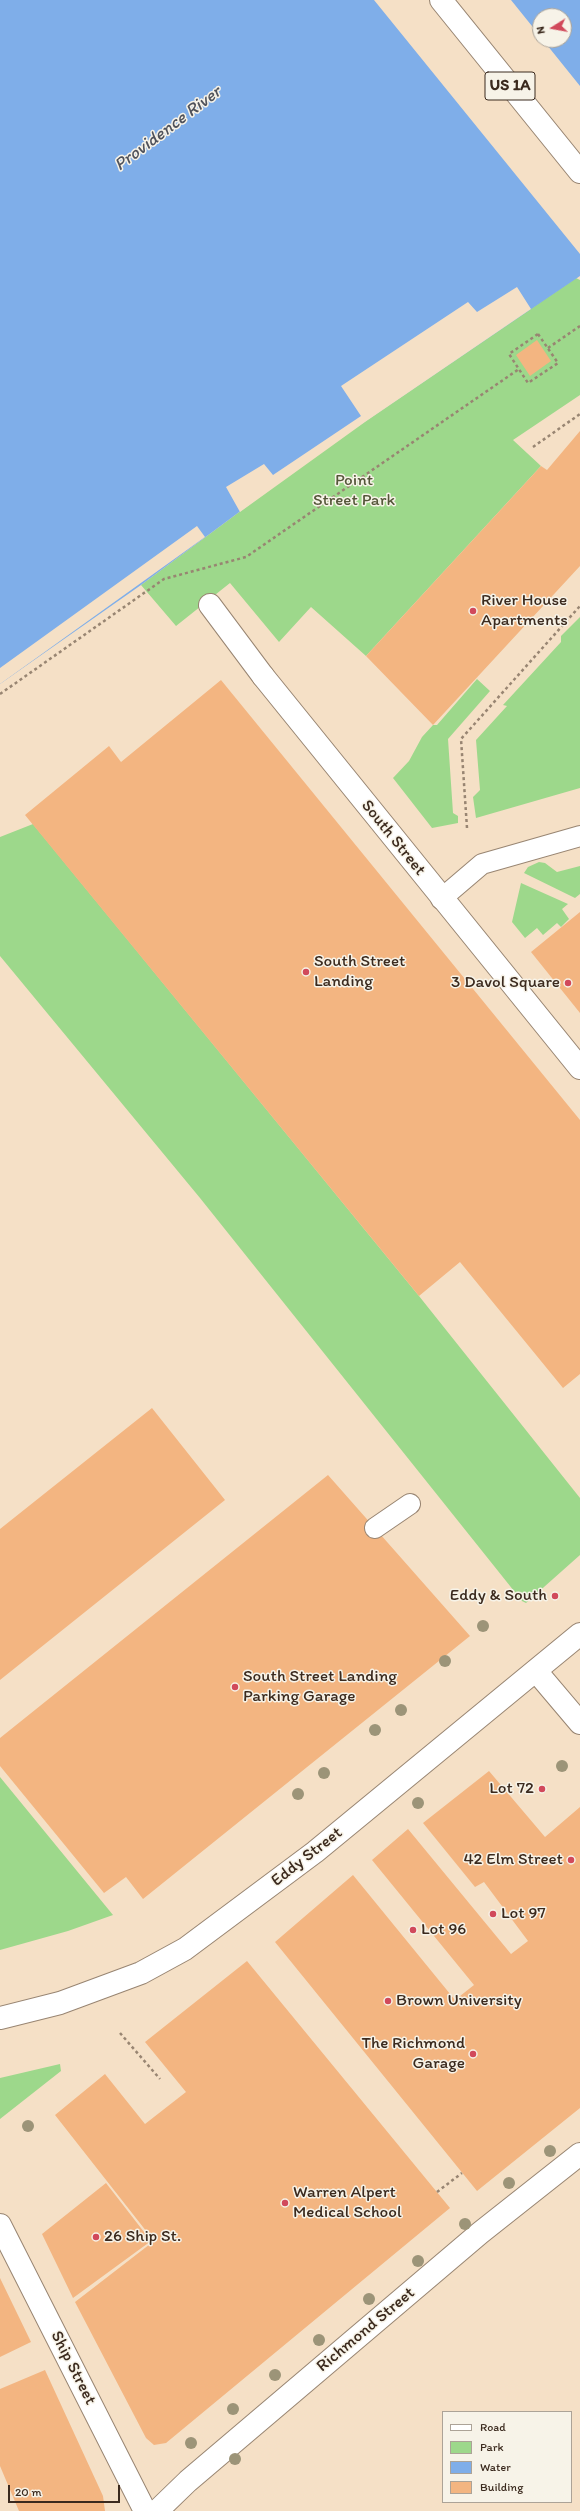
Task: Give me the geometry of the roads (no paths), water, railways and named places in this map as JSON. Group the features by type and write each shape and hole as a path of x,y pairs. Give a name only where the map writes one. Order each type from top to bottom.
{"street":[{"name":"US 1A","path":"441,0 580,172"},
{"name":"South Street","path":"210,605 263,676 580,1068"},
{"name":"Eddy Street","path":"0,2018 60,2003 134,1975 185,1949 315,1852 580,1634"},
{"path":"536,1671 580,1723"},
{"name":"Richmond Street","path":"157,2511 194,2476 474,2238 580,2154"},
{"name":"Ship Street","path":"0,2225 146,2511"}],"lane":[{"path":"442,899 482,864 580,836"},
{"path":"375,1528 410,1504"}],"water":[{"name":"Providence River","path":"0,0 580,0 580,276 320,452 141,585 0,684"}],"place":[{"name":"River House Apartments","path":"473,611"},
{"name":"South Street Landing","path":"306,972"},
{"name":"3 Davol Square","path":"568,983"},
{"name":"Eddy & South","path":"555,1596"},
{"name":"South Street Landing Parking Garage","path":"235,1687"},
{"name":"Lot 72","path":"542,1789"},
{"name":"42 Elm Street","path":"571,1860"},
{"name":"Lot 97","path":"493,1914"},
{"name":"Lot 96","path":"413,1930"},
{"name":"Brown University","path":"388,2001"},
{"name":"The Richmond Garage","path":"473,2054"},
{"name":"Warren Alpert Medical School","path":"285,2203"},
{"name":"26 Ship St.","path":"96,2237"}],"park label":[{"name":"Point Street Park","path":"354,491"}]}
